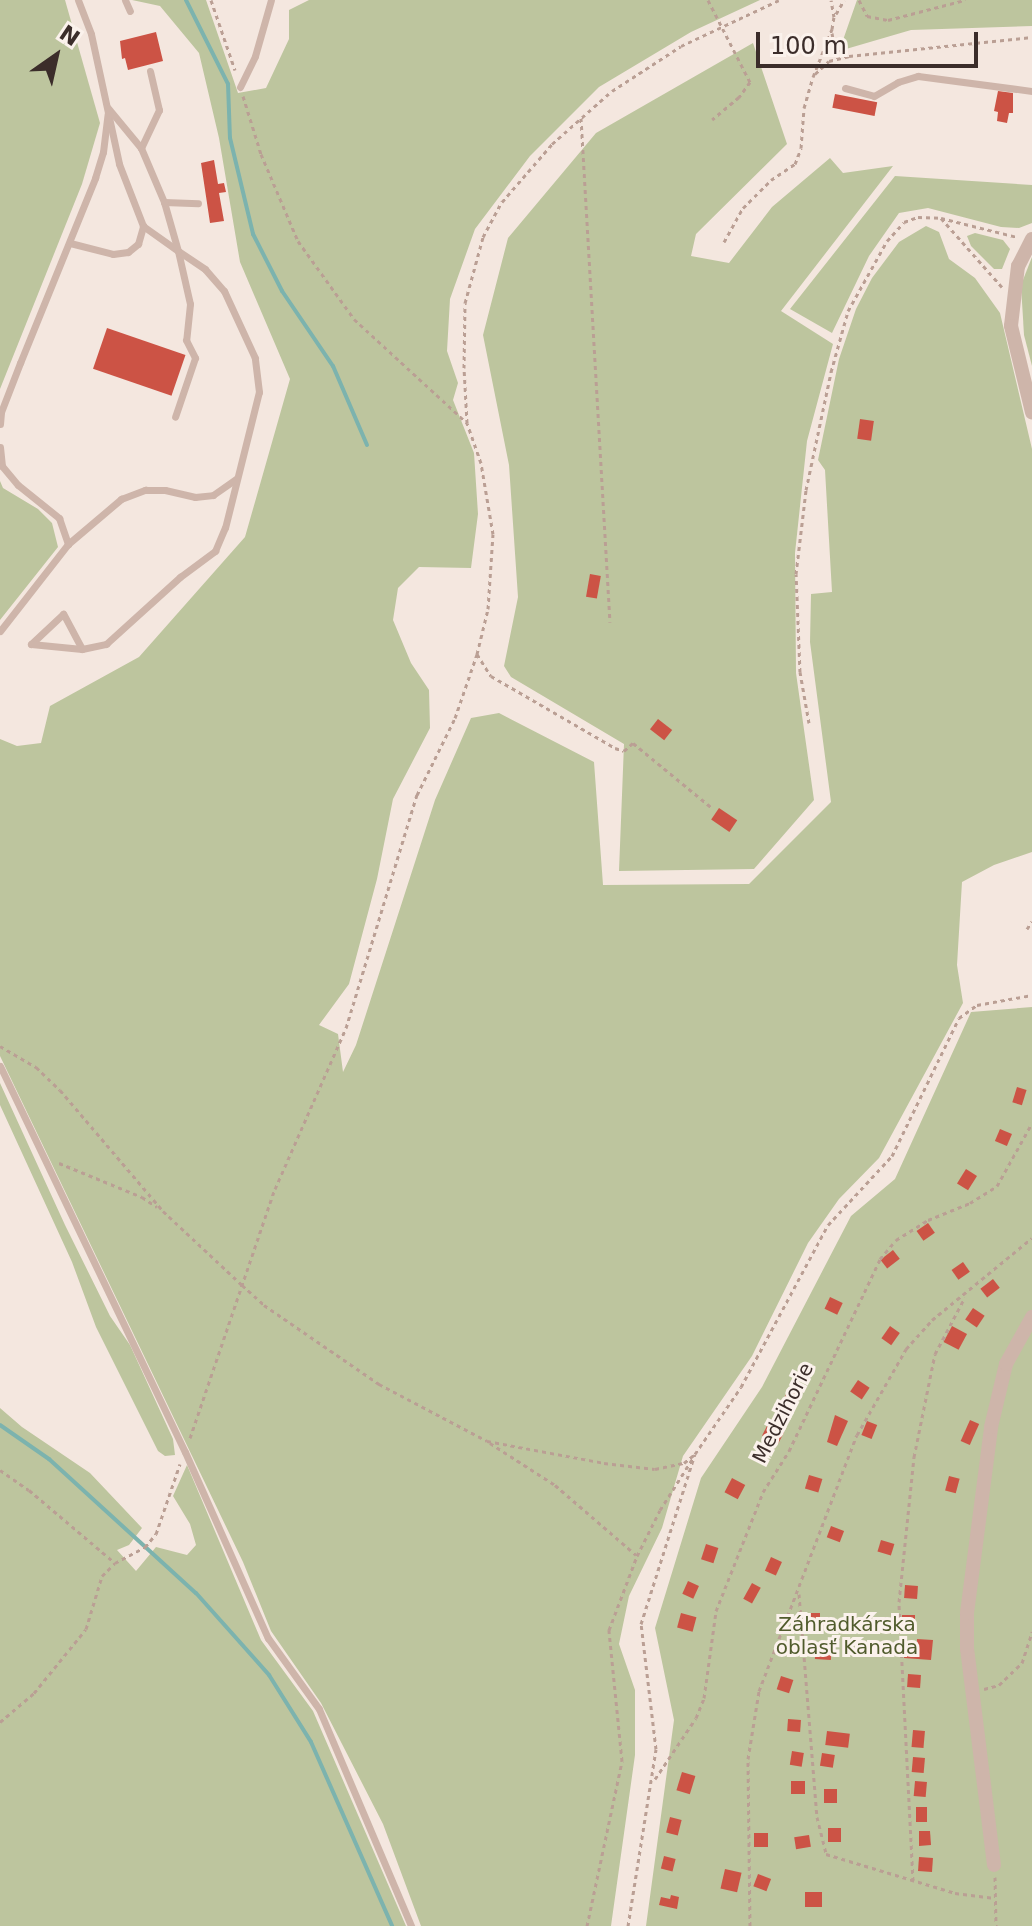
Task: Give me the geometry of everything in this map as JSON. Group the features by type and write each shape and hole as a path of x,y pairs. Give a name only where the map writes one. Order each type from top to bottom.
{"street":[{"path":"1031,240 1018,266 1011,326 1032,412"},
{"path":"994,1865 972,1691 967,1613 991,1427 1006,1364 1032,1317"}],"lane":[{"path":"78,0 91,34 119,164 143,226 205,269 224,291 255,358 259,392 225,528 215,551 180,577 106,644 82,649 31,644 63,614 82,649"},
{"path":"125,0 130,11"},
{"path":"240,87 255,56 271,0"},
{"path":"141,148 159,110 150,71"},
{"path":"845,88 874,96 898,82 918,76 1032,91"},
{"path":"108,108 141,148 164,202 190,304 186,340 195,358 175,417"},
{"path":"0,424 15,375 70,243 103,152 108,108"},
{"path":"164,202 198,203"},
{"path":"70,243 113,254 128,252 138,244 143,226"},
{"path":"0,447 2,466 18,485 59,518 66,529 68,544"},
{"path":"0,631 68,544 121,499 145,490 165,490 195,497 213,495 239,477"},
{"path":"0,1066 185,1452 268,1638 319,1709 411,1926"}],"path":[{"path":"211,0 261,154 298,241 354,319 467,423"},
{"path":"708,0 750,82 739,97 712,120"},
{"path":"0,1722 34,1693 86,1629 102,1576 115,1563 145,1547 156,1534 275,1189 346,1028 417,795 455,718 477,654 488,609 493,534 481,463 467,423 465,303 483,237 502,202 552,144 612,91 681,46 779,0"},
{"path":"724,242 743,208 771,180 795,164 801,148 804,108 832,29 834,17 831,0"},
{"path":"834,17 844,0"},
{"path":"859,0 867,16 888,20 965,0"},
{"path":"832,29 834,44 840,54 849,56"},
{"path":"813,77 829,61 849,56 1032,37"},
{"path":"581,118 610,622"},
{"path":"809,723 800,672 796,574 806,490 831,372 848,311 887,241 904,222 918,217 941,218 1031,240"},
{"path":"941,218 1012,298"},
{"path":"477,654 491,676 615,748 624,751 633,743 712,808"},
{"path":"1027,929 1032,921"},
{"path":"587,1926 622,1761 609,1630 637,1556 660,1510 741,1387 828,1225 892,1156 959,1018 977,1005 1032,995"},
{"path":"0,1046 36,1067 60,1090 163,1211 264,1305 379,1384 487,1441 555,1485 637,1556"},
{"name":"Medzihorie","path":"654,1781 696,1718 704,1698 716,1611 763,1492 789,1451 880,1259 896,1240 928,1220 970,1203 997,1186 1032,1123"},
{"path":"44,1158 120,1187 163,1211"},
{"path":"750,1926 748,1759 759,1691 799,1594 857,1435 906,1349 932,1320 1032,1238"},
{"path":"913,1881 899,1602 914,1457 935,1354 967,1294"},
{"path":"487,1441 655,1469 684,1463 695,1454"},
{"path":"628,1926 654,1781 655,1718 642,1654 641,1624 695,1454"},
{"path":"0,1470 29,1490 115,1563"},
{"path":"799,1594 817,1817 826,1854 955,1893 995,1898"},
{"path":"972,1691 999,1685 1022,1663 1032,1632"},
{"path":"994,1865 996,1926"}],"green space":[{"path":"0,0 65,0 100,123 82,184 0,389"},
{"path":"132,0 206,0 238,93 266,88 289,39 289,10 309,0 760,0 691,32 599,87 530,156 475,229 450,299 447,351 458,383 453,400 474,453 478,514 471,568 419,567 398,588 393,620 411,663 429,690 430,728 393,799 377,879 349,984 319,1025 338,1034 343,1072 356,1045 435,800 471,718 499,713 594,762 603,885 749,884 831,802 810,642 811,594 832,592 825,470 818,460 839,359 856,309 872,278 899,242 926,226 939,232 949,259 975,278 1000,313 1032,449 1032,852 994,865 962,882 957,965 963,1003 879,1158 839,1199 808,1243 752,1356 683,1456 662,1528 629,1596 619,1644 635,1690 635,1755 611,1926 421,1926 383,1824 321,1703 271,1631 243,1562 0,1056 0,739 17,746 41,743 50,706 139,657 245,537 290,379 240,262 219,138 199,53 160,6"},
{"path":"857,0 1032,0 1032,26 911,30 846,49 843,40"},
{"path":"753,43 787,144 696,234 691,256 729,263 772,207 830,158 843,173 893,166 781,311 833,344 807,441 795,553 796,673 814,800 754,869 619,871 624,744 511,677 504,666 518,597 509,465 483,335 508,238 596,133"},
{"path":"895,176 1032,185 1032,223 1019,228 1001,227 928,208 899,213 869,256 832,333 790,309"},
{"path":"975,233 1003,240 1010,249 1002,269 994,269 971,246 967,236"},
{"path":"1032,257 1032,366 1024,335 1021,285"},
{"path":"0,481 3,488 38,509 52,523 58,547 0,620"},
{"name":"Záhradkárska oblasť Kanada","path":"1032,1007 1032,1926 646,1926 674,1720 655,1628 701,1478 762,1387 851,1216 895,1179 971,1012"},
{"path":"0,1083 110,1316 130,1345 173,1439 175,1455 165,1456 158,1451 96,1327 72,1262 0,1105"},
{"path":"0,1408 22,1427 90,1473 142,1528 129,1545 117,1550 136,1571 156,1547 187,1555 196,1545 190,1524 173,1496 187,1465 261,1640 313,1711 406,1926 0,1926"}],"building":[{"path":"156,32 163,61 128,70 125,58 122,59 120,41"},
{"path":"998,91 1013,93 1013,113 1009,113 1007,123 997,121 998,112 994,111"},
{"path":"835,94 877,102 875,116 832,108"},
{"path":"214,160 218,184 224,183 226,192 219,193 224,221 210,223 201,163"},
{"path":"107,328 185,355 171,396 93,369"},
{"path":"860,419 874,421 871,441 857,439"},
{"path":"590,574 601,576 597,599 586,597"},
{"path":"658,719 672,730 664,740 650,729"},
{"path":"719,808 737,820 729,832 711,820"},
{"path":"1017,1087 1027,1090 1022,1105 1012,1102"},
{"path":"1000,1129 1012,1134 1007,1146 995,1141"},
{"path":"966,1169 977,1176 968,1190 957,1183"},
{"path":"928,1223 935,1233 923,1241 917,1231"},
{"path":"893,1250 900,1259 887,1269 880,1260"},
{"path":"963,1262 970,1272 958,1280 952,1270"},
{"path":"993,1279 1000,1288 987,1298 980,1289"},
{"path":"830,1297 843,1303 837,1315 825,1309"},
{"path":"973,1308 985,1316 977,1327 965,1320"},
{"path":"890,1326 900,1333 891,1345 881,1338"},
{"path":"952,1326 967,1334 959,1350 944,1342"},
{"path":"858,1380 870,1388 862,1399 850,1392"},
{"path":"788,1390 801,1396 794,1410 781,1405"},
{"path":"835,1415 848,1421 837,1446 827,1442"},
{"path":"970,1420 979,1424 970,1445 961,1441"},
{"path":"867,1421 877,1425 872,1439 861,1435"},
{"path":"768,1424 784,1432 778,1444 762,1436"},
{"path":"809,1475 822,1479 818,1492 805,1488"},
{"path":"949,1476 960,1479 956,1493 945,1490"},
{"path":"732,1478 745,1485 738,1499 724,1492"},
{"path":"831,1526 844,1531 840,1542 827,1537"},
{"path":"881,1540 894,1544 891,1556 877,1551"},
{"path":"706,1544 718,1548 713,1563 701,1559"},
{"path":"771,1557 782,1562 776,1576 765,1571"},
{"path":"688,1581 699,1586 693,1599 682,1594"},
{"path":"752,1583 761,1588 752,1604 743,1599"},
{"path":"905,1585 918,1586 917,1599 904,1598"},
{"path":"681,1613 696,1617 693,1632 677,1627"},
{"path":"806,1613 820,1613 820,1627 806,1627"},
{"path":"902,1615 915,1615 915,1630 902,1630"},
{"path":"917,1639 933,1640 931,1660 904,1658 905,1643 917,1644"},
{"path":"816,1643 832,1644 831,1660 815,1659"},
{"path":"908,1674 921,1675 920,1688 907,1687"},
{"path":"781,1676 793,1680 789,1693 777,1689"},
{"path":"788,1719 801,1720 800,1732 787,1731"},
{"path":"913,1730 925,1731 923,1748 912,1747"},
{"path":"827,1731 850,1734 848,1748 825,1745"},
{"path":"792,1751 804,1753 802,1767 790,1765"},
{"path":"822,1753 835,1755 833,1768 820,1766"},
{"path":"913,1757 925,1758 924,1773 912,1772"},
{"path":"682,1772 695,1776 690,1794 676,1790"},
{"path":"791,1781 805,1781 805,1794 791,1794"},
{"path":"915,1781 927,1782 926,1797 914,1796"},
{"path":"824,1789 837,1789 837,1803 824,1803"},
{"path":"916,1807 927,1807 927,1822 916,1822"},
{"path":"670,1817 682,1820 678,1835 666,1833"},
{"path":"828,1828 841,1828 841,1842 828,1842"},
{"path":"919,1831 930,1831 931,1845 919,1846"},
{"path":"754,1833 768,1833 768,1847 754,1847"},
{"path":"809,1835 811,1847 796,1849 794,1837"},
{"path":"664,1856 676,1859 672,1872 661,1869"},
{"path":"919,1857 933,1858 932,1872 918,1871"},
{"path":"725,1869 742,1873 737,1892 721,1888"},
{"path":"758,1874 771,1879 766,1891 753,1886"},
{"path":"805,1892 822,1892 822,1907 805,1907"},
{"path":"671,1895 679,1897 677,1909 659,1905 661,1897 670,1899"}],"waterway":[{"path":"186,0 228,84 230,138 253,234 282,291 333,366 367,445"},
{"path":"0,1425 49,1459 196,1593 269,1675 311,1742 392,1926"}]}
